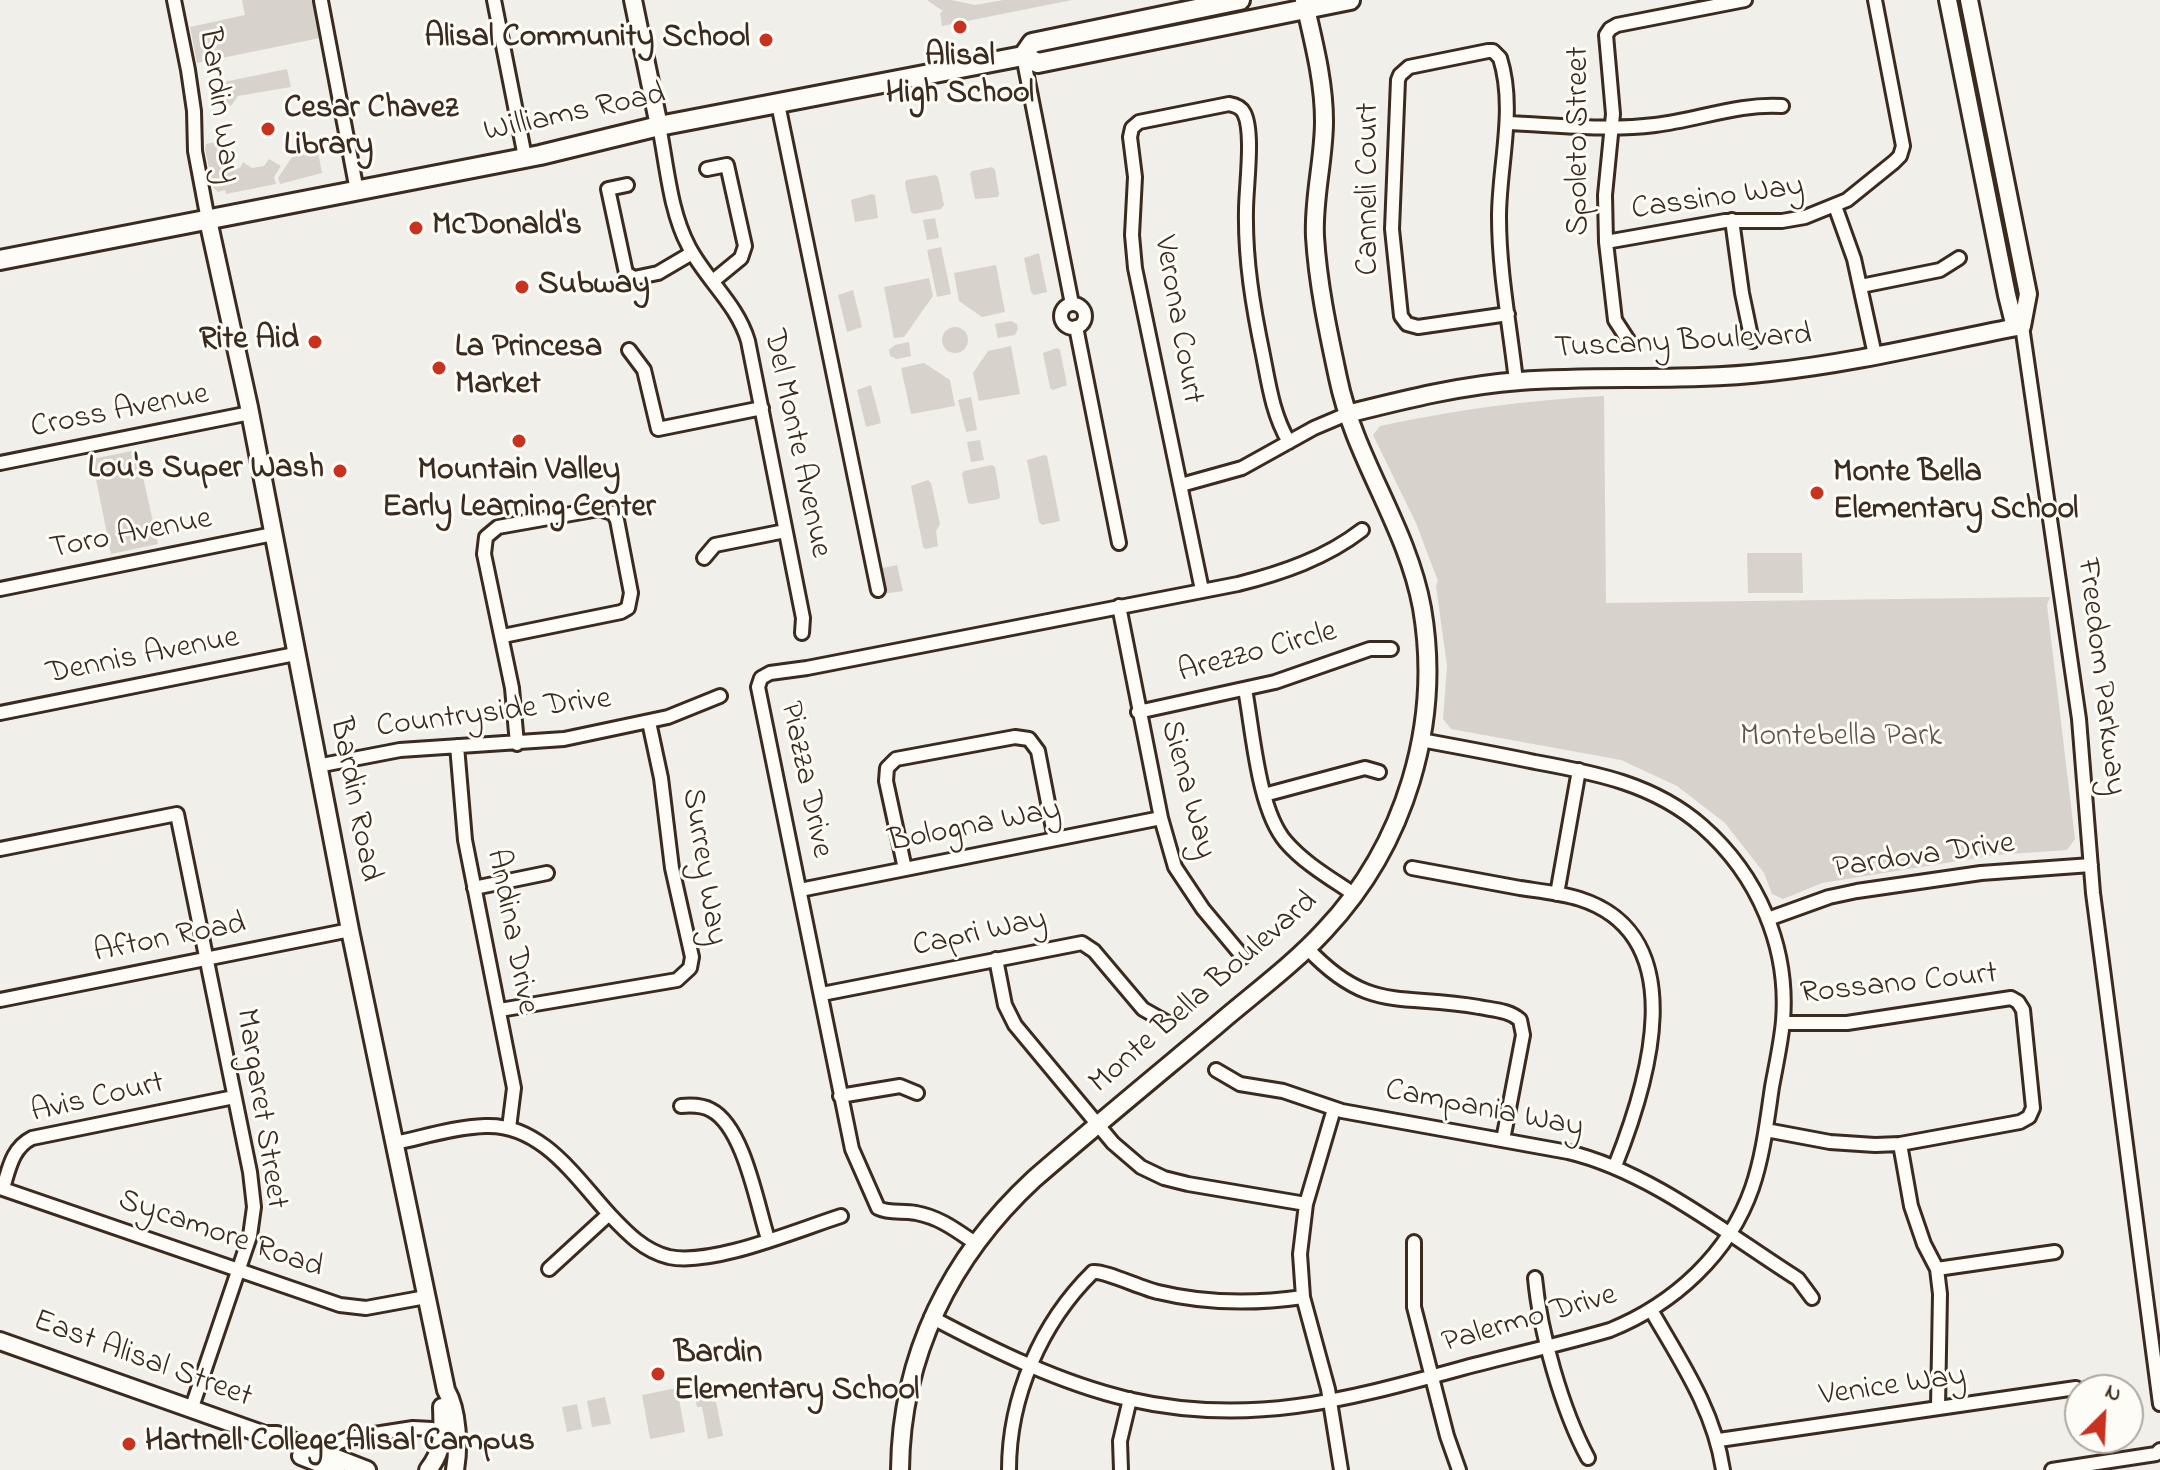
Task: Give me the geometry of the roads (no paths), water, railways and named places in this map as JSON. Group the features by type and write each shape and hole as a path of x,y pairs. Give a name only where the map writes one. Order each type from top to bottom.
{"main road":[{"name":"Williams Road","path":"1023,56 1032,43 1240,0"},
{"name":"Williams Road","path":"0,260 525,157 659,126 1023,56 1038,63 1305,4 1350,0"}],"street":[{"name":"Bardin Way","path":"174,0 190,84 195,151 208,220"},
{"path":"494,0 525,157"},
{"name":"Del Monte Avenue","path":"633,0 678,220 692,253 731,304 744,328 803,618 802,633"},
{"name":"Spoleto Street","path":"1628,340 1615,320 1606,242 1605,195 1613,127 1612,90 1605,43 1610,29 1617,25 1745,0"},
{"name":"Cassino Way","path":"1606,242 1732,220 1794,220 1835,206 1894,162 1903,146 1875,0"},
{"name":"Freedom Parkway","path":"1948,0 2007,295 2013,319 2022,326"},
{"name":"Freedom Parkway","path":"1969,0 2028,294 2022,326 2071,657 2086,775 2093,893 2160,1404"},
{"path":"321,1 357,191"},
{"name":"Monte Bella Boulevard","path":"900,1470 908,1390 931,1317 954,1273 975,1243 1016,1195 1307,948 1355,895 1376,863 1399,814 1421,740 1427,663 1415,576 1401,534 1347,414 1329,337 1317,265 1315,218 1324,118 1318,66 1305,4"},
{"name":"Canneli Court","path":"1508,314 1418,327 1407,324 1401,316 1392,229 1400,75 1409,67 1493,51 1502,63 1507,123 1499,216 1516,381"},
{"path":"1023,56 1072,304 1078,305 1083,312 1083,321 1076,327 1119,543"},
{"path":"778,104 878,590"},
{"name":"Verona Court","path":"1202,590 1133,247 1135,177 1130,137 1132,128 1139,122 1229,104 1239,107 1245,114 1249,152 1246,234 1250,288 1272,405 1289,442"},
{"path":"1507,123 1613,127 1654,125 1765,105 1782,106"},
{"path":"707,169 727,165 745,246 741,258 713,281"},
{"path":"627,185 608,189 626,273 634,278 658,273 692,253"},
{"path":"1835,206 1861,286 1875,355"},
{"name":"Bardin Road","path":"208,220 250,413 350,930 446,1390 451,1399 457,1449 455,1470"},
{"path":"1732,220 1743,304 1752,341"},
{"path":"1861,286 1940,270 1959,258"},
{"name":"Tuscany Boulevard","path":"1347,414 1422,396 1516,381 1714,377 1770,372 2022,326"},
{"path":"629,350 644,370 658,429 762,408"},
{"name":"Cross Avenue","path":"0,463 250,413"},
{"path":"1181,485 1242,468 1314,428 1347,414"},
{"path":"503,636 628,608 631,593 617,520 609,511 599,509 498,527 489,533 484,547 503,636 517,744"},
{"name":"Piazza Drive","path":"975,1243 931,1216 906,1211 888,1212 878,1208 852,1149 758,687 761,678 770,673 1202,590 1279,572 1334,549 1362,530"},
{"path":"704,558 715,545 785,531"},
{"name":"Toro Avenue","path":"0,589 273,534"},
{"name":"Siena Way","path":"1119,606 1138,712 1175,867 1187,888 1243,957"},
{"name":"Arezzo Circle","path":"1138,712 1301,675 1370,649 1391,649"},
{"name":"Dennis Avenue","path":"0,713 295,654"},
{"path":"1245,689 1264,795 1272,819 1288,844 1355,895"},
{"name":"Countryside Drive","path":"317,766 400,750 564,739 649,722 720,696"},
{"name":"Surrey Way","path":"500,1010 677,980 690,968 692,957 670,855 661,778 649,722"},
{"path":"905,869 886,781 887,768 896,759 1015,737 1029,739 1038,751 1055,839"},
{"name":"Palermo Drive","path":"931,1317 1074,1383 1130,1399 1229,1411 1279,1410 1330,1402 1610,1330 1651,1310 1701,1270 1729,1234 1752,1189 1766,1130 1783,1023 1783,981 1768,919 1738,865 1701,825 1647,790 1612,777 1421,740"},
{"name":"Andina Drive","path":"457,746 462,818 514,1088 509,1128"},
{"path":"1264,795 1365,768 1379,772"},
{"path":"1557,894 1579,770"},
{"name":"Margaret Street","path":"0,849 177,814 254,1207 240,1270 192,1407"},
{"name":"Bologna Way","path":"800,890 1161,818"},
{"name":"Pardova Drive","path":"1768,919 1829,897 1857,891 1981,873 2091,865"},
{"path":"1412,868 1580,900 1614,918 1641,949 1653,983 1654,1010 1633,1119 1615,1166"},
{"path":"474,888 547,873"},
{"name":"Afton Road","path":"0,1000 350,930"},
{"name":"Capri Way","path":"822,994 1082,943 1094,951 1143,1009 1166,1022"},
{"path":"1307,948 1342,979 1368,994 1397,1000 1457,1003 1511,1013 1520,1020 1523,1035 1503,1140"},
{"path":"996,959 1005,1005 1015,1025 1122,1153 1152,1173 1188,1184 1306,1204"},
{"name":"Rossano Court","path":"1766,1130 1851,1145 1900,1144 2013,1124 2029,1117 2033,1108 2023,1010 2018,1002 2006,998 1847,1023 1783,1023"},
{"name":"Campania Way","path":"1216,1070 1233,1082 1290,1093 1334,1109 1582,1155 1615,1166 1648,1183 1798,1279 1812,1298"},
{"path":"840,1096 900,1086 917,1093"},
{"name":"Avis Court","path":"1,1188 16,1152 32,1138 234,1097"},
{"path":"681,1106 704,1106 719,1115 729,1127 739,1144 768,1239"},
{"path":"1334,1109 1306,1204 1300,1254 1303,1297 1330,1402 1341,1470"},
{"path":"395,1143 474,1127 509,1128 532,1137 547,1148 640,1244 669,1257 708,1257 841,1216"},
{"path":"1900,1144 1907,1193 1937,1269 1940,1294 1938,1407"},
{"name":"Sycamore Road","path":"1,1188 349,1307 374,1307 426,1297"},
{"path":"549,1269 609,1214"},
{"path":"1414,1242 1413,1296 1459,1470"},
{"path":"1937,1269 2055,1252"},
{"path":"1009,1470 1015,1413 1031,1364 1055,1319 1095,1271 1155,1292 1214,1302 1260,1302 1303,1297"},
{"path":"1535,1278 1569,1417 1588,1458"},
{"path":"1651,1310 1695,1387 1719,1440 1723,1470"},
{"name":"East Alisal Street","path":"0,1341 192,1407 265,1435 274,1443 344,1467 367,1470"},
{"name":"Bardin Road","path":"428,1470 439,1453 443,1437 442,1399 446,1390"},
{"name":"Venice Way","path":"1719,1440 2064,1390"},
{"path":"1121,1470 1120,1441 1130,1399"},
{"path":"319,1451 349,1438 424,1427 443,1437"},
{"name":"East Alisal Street","path":"265,1435 277,1435 319,1451 344,1467"},
{"path":"344,1467 349,1438"},
{"path":"2052,1470 2156,1454 2160,1450"}],"place":[{"name":"Alisal High School","path":"960,27"},
{"name":"Alisal Community School","path":"766,40"},
{"name":"Cesar Chavez Library","path":"268,129"},
{"name":"McDonald's","path":"416,228"},
{"name":"Subway","path":"522,287"},
{"name":"Rite Aid","path":"315,342"},
{"name":"La Princesa Market","path":"439,368"},
{"name":"Mountain Valley Early Learning Center","path":"519,441"},
{"name":"Lou's Super Wash","path":"340,471"},
{"name":"Monte Bella Elementary School","path":"1817,493"},
{"name":"Bardin Elementary School","path":"658,1374"},
{"name":"Hartnell College Alisal Campus","path":"129,1444"}],"park label":[{"name":"Montebella Park","path":"1841,739"}]}
